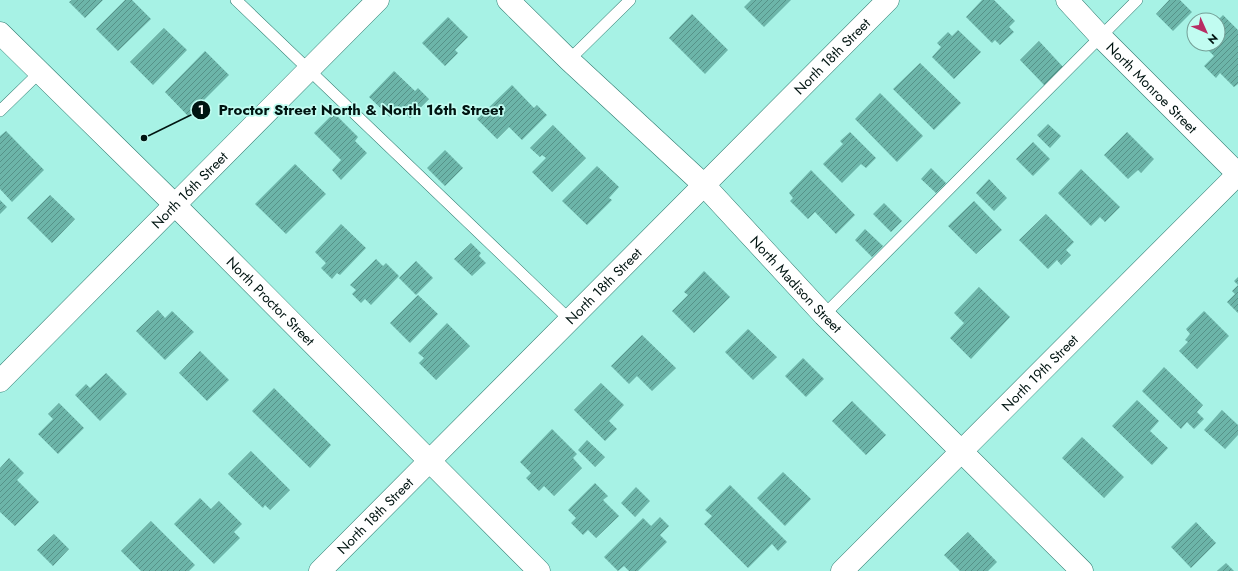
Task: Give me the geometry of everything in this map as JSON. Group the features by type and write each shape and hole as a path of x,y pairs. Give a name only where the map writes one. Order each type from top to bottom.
{"street":[{"name":"North 16th Street","path":"0,380 378,0"},
{"name":"North Madison Street","path":"508,0 569,60 704,186 824,315 1082,571"},
{"name":"North 18th Street","path":"320,571 888,0"},
{"name":"North Monroe Street","path":"1067,0 1101,37 1238,174"},
{"name":"North Proctor Street","path":"0,33 174,204 539,571"},
{"name":"North 19th Street","path":"842,571 960,451 1238,174"}],"lane":[{"path":"236,0 308,71 570,320"},
{"path":"569,60 630,0"},
{"path":"824,315 1137,0"},
{"path":"0,111 40,72"}],"building":[{"path":"72,0 103,0 85,18 69,2"},
{"path":"125,0 132,0 151,19 118,51 96,29"},
{"path":"751,0 791,0 764,27 744,7"},
{"path":"982,0 994,0 1015,21 1009,27 1014,32 1000,45 995,40 992,43 966,17"},
{"path":"1169,0 1180,0 1192,12 1186,12 1186,18 1173,31 1156,14"},
{"path":"692,14 728,50 705,74 669,38"},
{"path":"448,17 468,37 455,50 458,53 445,66 422,43"},
{"path":"1226,18 1238,30 1238,84 1234,87 1220,73 1216,78 1204,66 1214,56 1210,52 1226,52"},
{"path":"164,28 187,50 153,85 130,62"},
{"path":"958,30 981,52 954,79 932,57 941,47 937,43 948,32 952,36"},
{"path":"1039,41 1065,69 1046,87 1020,60"},
{"path":"205,51 229,75 188,116 165,92"},
{"path":"920,63 961,103 934,130 893,89"},
{"path":"394,71 415,91 418,88 429,99 410,118 399,108 390,117 369,97"},
{"path":"512,85 534,108 537,105 547,115 522,140 509,127 497,139 477,119"},
{"path":"880,93 923,136 897,162 855,119"},
{"path":"334,113 358,137 355,141 367,153 341,180 332,170 341,160 314,133"},
{"path":"1048,124 1061,136 1050,148 1037,135"},
{"path":"553,125 586,158 552,192 532,172 546,158 542,155 540,157 530,148"},
{"path":"6,131 44,170 12,202 0,189 0,136"},
{"path":"850,132 876,158 866,168 861,164 842,183 823,164 843,144 840,141"},
{"path":"1127,132 1154,159 1141,173 1138,170 1128,179 1104,155"},
{"path":"1033,142 1050,159 1033,176 1016,159"},
{"path":"445,150 463,168 445,186 427,168"},
{"path":"295,164 326,194 286,234 255,204"},
{"path":"597,166 619,187 609,198 612,200 587,225 562,201"},
{"path":"931,168 946,183 936,193 921,179"},
{"path":"1081,169 1120,207 1105,222 1100,217 1091,226 1058,193"},
{"path":"811,170 855,215 836,234 815,212 808,219 790,201 793,198 789,193"},
{"path":"989,179 1007,198 994,211 976,193"},
{"path":"50,195 75,219 52,243 27,218"},
{"path":"0,200 7,207 0,214"},
{"path":"974,201 1002,230 976,254 948,226"},
{"path":"884,203 902,221 891,232 873,214"},
{"path":"1046,214 1074,242 1066,250 1071,255 1061,265 1057,260 1048,269 1019,240"},
{"path":"341,224 366,248 340,275 337,273 332,279 321,268 326,263 315,252"},
{"path":"865,229 883,246 872,257 855,240"},
{"path":"471,243 481,253 479,256 486,263 472,276 454,259"},
{"path":"376,259 383,266 386,263 399,276 371,305 365,299 361,303 352,294 356,290 350,285"},
{"path":"416,261 433,278 416,295 399,278"},
{"path":"704,271 730,297 694,333 672,311 688,295 684,292"},
{"path":"1238,277 1238,285 1234,281"},
{"path":"1238,285 1238,313 1227,302 1235,294 1232,291"},
{"path":"979,287 1010,317 971,359 950,338 964,323 954,313"},
{"path":"418,295 438,314 410,343 390,323"},
{"path":"158,310 165,318 172,311 194,332 165,360 136,331"},
{"path":"1204,311 1229,336 1197,369 1179,351 1188,342 1185,340 1190,334 1186,329"},
{"path":"447,323 470,346 436,380 419,363 424,358 418,353"},
{"path":"748,329 777,357 753,380 725,352"},
{"path":"642,335 676,368 652,391 637,376 629,384 611,366"},
{"path":"200,351 229,380 207,401 179,373"},
{"path":"803,358 824,379 806,397 785,376"},
{"path":"1164,367 1203,405 1197,412 1204,419 1194,429 1187,422 1181,429 1142,391"},
{"path":"106,373 127,394 100,421 75,395 86,384 90,388"},
{"path":"601,383 624,405 609,421 617,429 605,441 574,410"},
{"path":"274,388 331,445 310,468 252,411"},
{"path":"1137,400 1159,421 1150,431 1168,448 1152,465 1112,426"},
{"path":"852,401 886,435 866,455 832,421"},
{"path":"59,403 84,428 58,454 38,434 53,419 48,414"},
{"path":"1222,410 1238,425 1238,435 1225,449 1204,430"},
{"path":"552,429 577,454 573,458 582,468 554,496 544,486 539,491 526,478 531,473 520,462"},
{"path":"1082,437 1124,477 1104,498 1062,458"},
{"path":"587,440 605,457 595,467 578,450"},
{"path":"251,451 290,490 270,510 265,505 263,508 228,474"},
{"path":"9,458 24,473 17,480 39,502 15,526 0,512 0,468"},
{"path":"783,472 811,499 785,526 757,498"},
{"path":"595,483 608,496 603,500 619,516 596,538 588,530 583,535 571,523 576,518 568,510"},
{"path":"730,485 787,542 778,551 772,544 748,568 704,524 712,516 705,510"},
{"path":"636,487 650,501 635,517 621,503"},
{"path":"200,498 211,509 219,501 242,524 234,532 240,538 214,564 174,524"},
{"path":"660,517 669,526 660,535 667,542 638,571 629,571 624,566 618,571 604,557 643,518 651,526"},
{"path":"151,521 195,565 189,571 141,571 121,551"},
{"path":"1196,522 1216,543 1191,568 1171,547"},
{"path":"968,532 997,562 988,571 960,571 944,555"},
{"path":"54,534 69,549 53,566 37,550"},
{"path":"1226,563 1234,571 1217,571"}],"place":[{"name":"Proctor Street North & North 16th Street","path":"144,138"}]}
